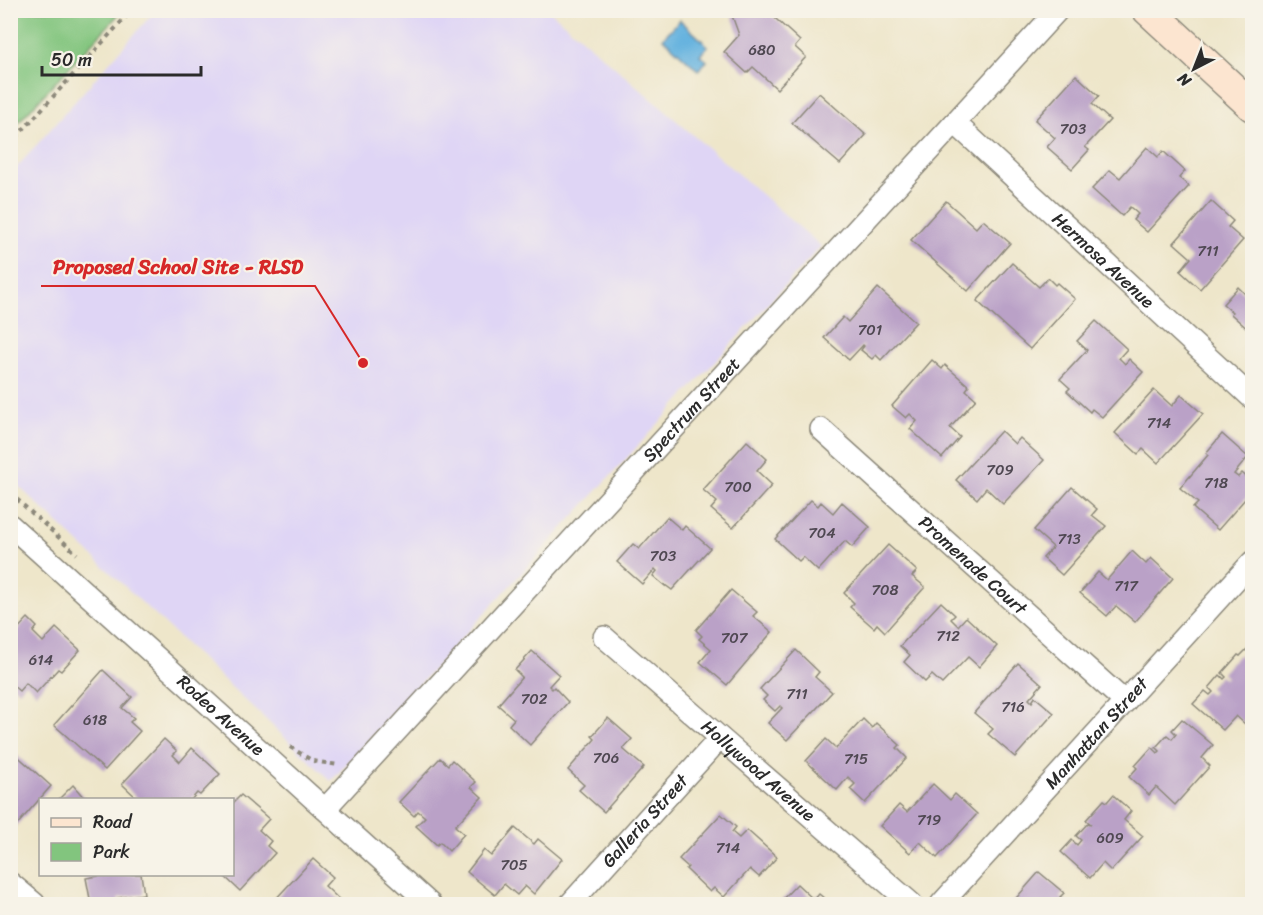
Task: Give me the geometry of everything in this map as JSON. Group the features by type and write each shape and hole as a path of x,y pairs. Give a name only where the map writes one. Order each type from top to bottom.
{"street":[{"name":"Spectrum Street","path":"325,809 1058,10"},
{"path":"1148,10 1252,106"},
{"name":"Hermosa Avenue","path":"955,123 1252,398"},
{"name":"Promenade Court","path":"821,429 1125,702"},
{"name":"Rodeo Avenue","path":"10,525 430,904"},
{"name":"Manhattan Street","path":"941,904 1252,562"},
{"name":"Hollywood Avenue","path":"604,637 912,904"},
{"name":"Galleria Street","path":"570,904 720,738"},
{"path":"10,883 35,904"}],"path":[{"path":"10,144 132,10"},
{"path":"10,494 81,558"},
{"path":"284,743 313,761 341,766"}],"shaded area":[{"path":"155,11 550,11 821,246 331,781 11,479 11,174"}],"green space":[{"path":"10,11 122,11 11,130"}],"water":[{"path":"680,20 708,46 700,55 707,61 698,70 663,38"}],"building":[{"path":"730,10 766,10 800,41 795,47 806,57 777,89 753,67 747,73 724,52 739,35"},
{"path":"1076,75 1099,96 1092,104 1110,120 1085,147 1089,150 1072,169 1047,147 1055,138 1035,120"},
{"path":"819,93 866,135 840,164 792,123"},
{"path":"1147,147 1158,157 1163,151 1185,171 1179,178 1189,186 1147,232 1133,220 1138,214 1130,207 1122,216 1092,189 1110,170 1120,178"},
{"path":"946,201 976,228 983,220 1010,243 968,291 911,240"},
{"path":"1211,201 1233,221 1228,227 1243,240 1200,289 1180,271 1191,258 1174,243"},
{"path":"1012,263 1039,287 1048,278 1075,299 1030,349 977,301"},
{"path":"1238,287 1247,296 1252,290 1251,332 1223,304"},
{"path":"878,288 916,322 881,360 876,355 872,359 861,350 863,345 849,360 824,338 843,317 848,322"},
{"path":"1096,321 1127,349 1119,358 1125,364 1129,359 1143,372 1102,417 1092,409 1090,412 1067,391 1070,388 1060,379 1087,350 1077,341"},
{"path":"932,360 942,369 945,365 969,386 966,390 976,399 950,428 960,437 942,458 910,429 917,421 910,414 906,418 892,406"},
{"path":"1154,390 1172,406 1181,395 1203,414 1158,463 1143,449 1138,454 1115,433"},
{"path":"1001,431 1015,444 1020,438 1044,460 1003,504 986,488 977,499 956,480"},
{"path":"1222,434 1248,457 1234,474 1238,477 1242,473 1251,481 1247,485 1252,491 1218,530 1193,508 1198,503 1180,488 1208,455 1206,453"},
{"path":"747,441 767,459 757,471 772,485 733,528 711,509 717,502 703,490"},
{"path":"1072,487 1097,509 1092,515 1106,526 1062,575 1043,558 1053,547 1034,530"},
{"path":"811,500 818,506 821,502 833,513 842,502 870,527 852,547 845,541 818,571 803,557 799,561 775,539"},
{"path":"667,517 682,530 685,526 710,548 672,590 653,576 657,571 655,569 642,584 617,562 633,544 639,549"},
{"path":"888,545 917,571 912,576 925,587 885,632 877,624 874,628 850,607 854,603 844,593"},
{"path":"1132,551 1146,564 1151,558 1173,578 1135,622 1116,606 1107,616 1080,593 1098,572 1107,580"},
{"path":"731,590 757,612 753,616 772,632 727,685 700,662 711,649 699,639 702,636 696,630"},
{"path":"941,602 955,615 951,619 958,626 966,617 997,646 979,667 968,657 942,684 932,675 925,682 904,662 910,655 900,646"},
{"path":"28,618 37,627 33,632 43,642 56,628 80,650 36,693 26,683 19,691 10,683 10,637"},
{"path":"1247,649 1252,654 1252,716 1245,724 1236,716 1223,730 1193,704 1205,691 1210,695 1213,692 1209,688 1220,675 1224,679 1226,677 1222,673 1238,655 1240,656"},
{"path":"796,650 819,672 815,677 832,692 787,740 768,723 782,708 780,706 775,711 763,700 767,696 760,689"},
{"path":"532,651 559,675 549,686 552,689 554,687 568,702 530,745 509,725 514,719 498,705 522,677 515,670"},
{"path":"1018,663 1042,684 1029,699 1032,702 1035,697 1054,713 1015,757 988,734 993,729 974,713"},
{"path":"103,670 132,697 122,708 134,718 130,722 140,731 105,770 54,725"},
{"path":"608,718 632,739 623,749 644,767 604,812 579,790 584,785 568,770 595,739 592,736"},
{"path":"863,719 872,728 876,723 900,745 897,748 907,758 865,803 850,789 855,784 848,777 837,790 806,761 826,739 836,748"},
{"path":"1182,719 1213,745 1202,758 1210,766 1175,805 1156,787 1149,795 1129,777 1137,768 1135,766 1152,747 1158,753 1160,751 1156,747 1167,735 1172,739 1176,734 1172,730"},
{"path":"164,739 177,751 173,755 180,762 192,748 220,774 200,795 197,793 193,798 137,798 122,784"},
{"path":"13,752 51,786 16,826 10,821 10,754"},
{"path":"440,758 448,765 452,760 476,782 471,787 482,797 455,826 464,834 449,851 440,842 437,845 416,826 425,817 418,811 414,816 399,802"},
{"path":"933,784 950,800 955,794 977,814 937,858 920,842 910,853 880,826 899,805 907,812"},
{"path":"73,785 84,798 60,798"},
{"path":"241,795 269,819 259,830 271,841 267,846 275,853 240,891 224,876 234,876 234,802"},
{"path":"1113,795 1131,811 1124,820 1143,836 1111,871 1103,863 1090,878 1061,852 1072,840 1077,845 1081,840 1076,836 1088,823 1091,824 1086,820 1104,800 1107,802"},
{"path":"721,814 736,827 732,832 739,838 747,830 777,857 759,877 750,869 724,897 714,888 710,892 679,859"},
{"path":"515,828 534,844 538,839 562,859 534,894 525,886 517,895 504,884 495,895 467,872 484,850 491,856"},
{"path":"313,859 333,877 325,886 343,903 271,904"},
{"path":"1039,872 1064,893 1060,897 1069,904 1011,904"},
{"path":"141,876 144,894 118,898 120,904 91,904 86,878"},
{"path":"797,884 814,900 819,894 831,904 778,904"}],"place":[{"name":"Proposed School Site - RLSD","path":"363,363"}]}
